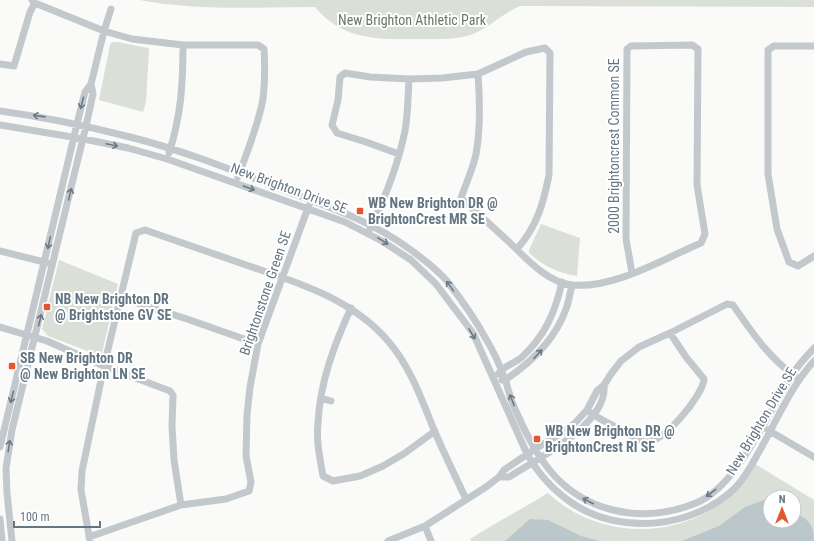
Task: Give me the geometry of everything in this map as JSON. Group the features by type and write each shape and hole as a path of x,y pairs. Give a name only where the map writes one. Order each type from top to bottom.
{"street":[{"path":"0,64 14,66 33,1 104,31 132,39 183,45 258,45 264,49 265,65 263,99 255,128 236,182"},
{"path":"0,447 85,92 91,84 111,9"},
{"path":"167,159 176,133 180,110 183,79 183,45"},
{"name":"2000 Brightoncrest Common SE","path":"478,74 480,113 476,155 461,198 517,249 529,263 562,282 572,285 598,284 625,276 632,273 701,243 704,234 697,185 698,49 692,45 631,46 628,49 626,239 632,273"},
{"path":"814,46 774,46 768,50 768,174 777,229 789,262 798,266 814,256"},
{"path":"399,154 337,133 332,125 338,100 340,78 345,73 370,77 409,79 442,78 478,74 526,52 545,48 550,52 549,175 546,193 538,217 528,236 517,249"},
{"path":"368,232 394,171 399,154 405,130 409,79"},
{"path":"12,541 7,493 7,463 12,430 84,139 93,94 91,84"},
{"name":"New Brighton Drive SE","path":"0,111 52,118 132,137 239,173 348,214 384,231 412,251 446,279 486,339 505,380 512,401 535,449 549,472 564,486 582,499 598,506 634,514 656,514 669,512 700,501 716,490 730,475 748,451 793,374 814,348"},
{"name":"New Brighton Drive SE","path":"0,125 84,139 128,148 167,159 236,182 345,222 368,232 411,260 436,284 472,332 527,454 536,469 559,493 573,504 588,512 607,519 626,522 661,522 684,517 718,502 736,487 754,462 800,379 814,361"},
{"name":"Brightonstone Green SE","path":"89,539 181,505 226,499 249,491 251,482 246,456 246,416 258,344 311,200"},
{"path":"89,539 81,490 82,471 104,366 136,233 145,230 313,288 351,308 367,320 389,341 403,362 419,392 466,499"},
{"path":"0,251 54,264"},
{"path":"562,282 557,304 550,321 536,342 517,361 500,370 494,379 505,380 532,360 546,346 559,326 566,308 572,285"},
{"path":"121,298 258,344"},
{"path":"388,541 425,526 499,477 504,470 527,454 562,433 575,423 587,410 597,391 604,385 621,361 639,347 670,334 727,304 733,305 767,351 783,367 800,379"},
{"path":"351,308 338,337 327,368 321,398 318,424 319,455 323,476 333,481 360,476 383,466 405,453 435,431"},
{"path":"0,327 48,341 104,366 170,392 173,395 172,426 174,460 181,505"},
{"path":"587,410 594,416 645,442 653,441 678,422 694,401 704,382 704,379 670,334"},
{"path":"499,477 509,477 568,440 594,416 605,393 604,385"},
{"path":"321,398 332,401"},
{"path":"762,427 814,457"},
{"path":"0,519 2,541"},
{"path":"425,526 431,541"}],"green space":[{"name":"New Brighton Athletic Park","path":"140,0 814,0 814,7 520,6 508,12 485,28 467,36 448,39 392,39 351,33 338,27 315,7 205,7 183,6"},
{"path":"112,42 120,42 149,48 146,102 143,112 99,100 110,45"},
{"path":"541,224 580,238 577,276 563,273 551,268 540,262 529,253"},
{"path":"59,260 118,284 102,353 98,355 48,336 42,329"},
{"path":"755,464 796,489 762,489 762,529 802,529 802,493 814,500 814,541 471,541 470,539 548,493 567,508 588,519 611,526 634,529 658,528 681,523 703,514 724,501 736,489"}],"shaded area":[{"path":"762,501 762,529 802,529 802,517 807,520 812,526 814,541 682,541 719,526 745,507"},
{"path":"530,519 548,520 581,536 600,541 505,541"}],"place":[{"name":"WB New Brighton DR @ BrightonCrest MR SE","path":"360,211"},
{"name":"NB New Brighton DR @ Brightstone GV SE","path":"47,307"},
{"name":"SB New Brighton DR @ New Brighton LN SE","path":"12,366"},
{"name":"WB New Brighton DR @ BrightonCrest RI SE","path":"537,439"}]}
